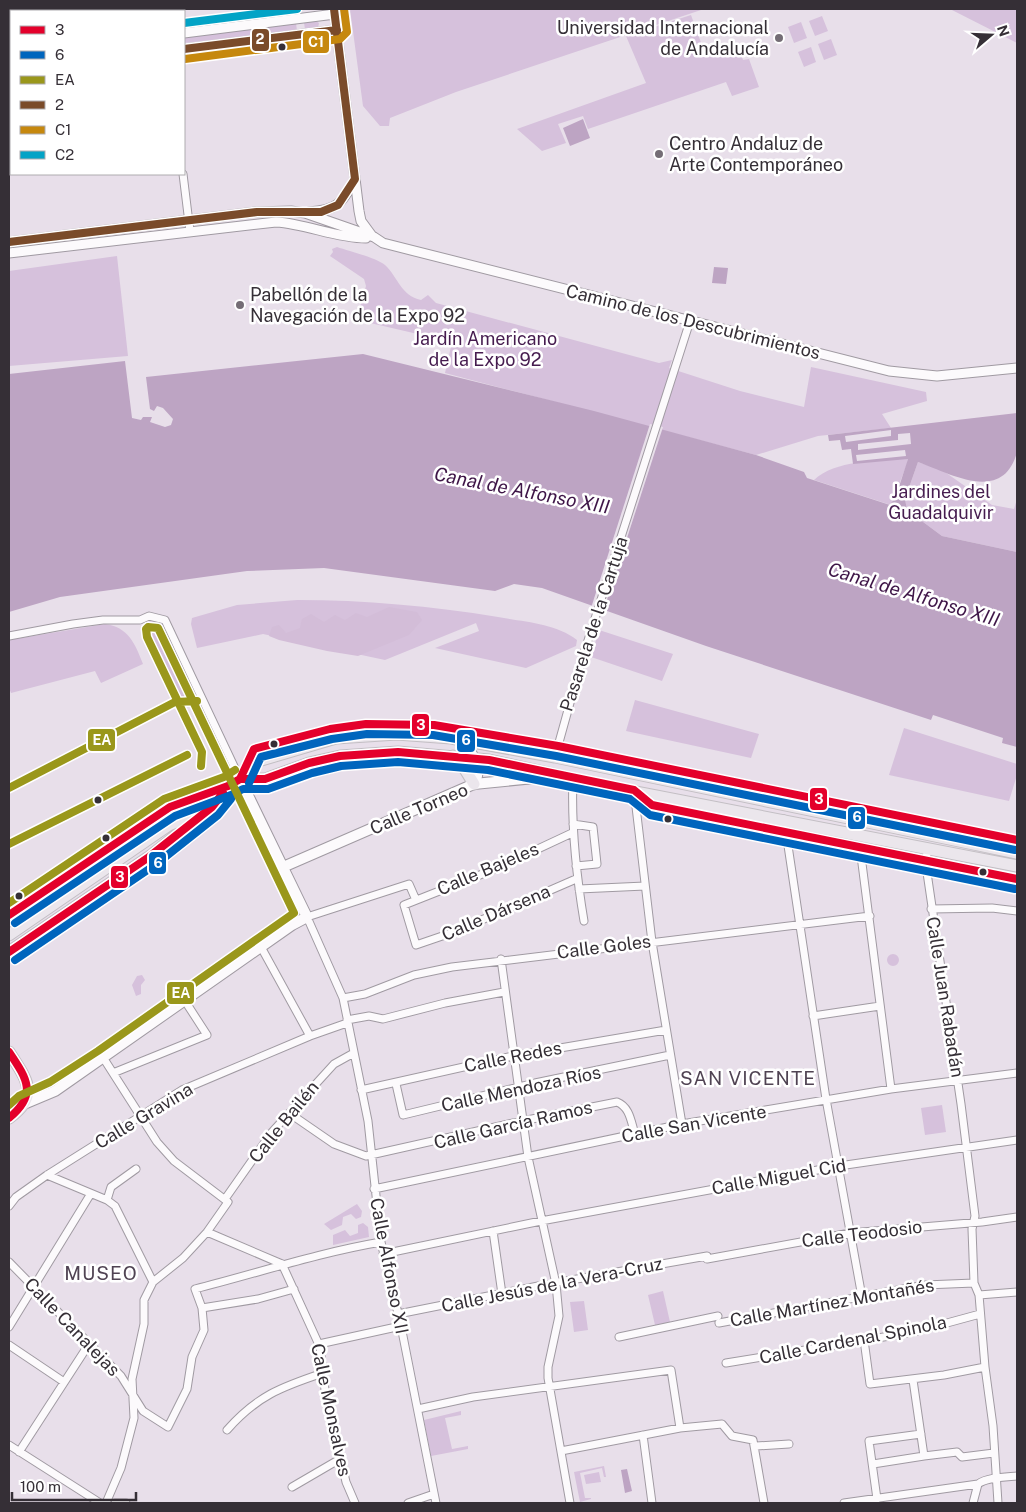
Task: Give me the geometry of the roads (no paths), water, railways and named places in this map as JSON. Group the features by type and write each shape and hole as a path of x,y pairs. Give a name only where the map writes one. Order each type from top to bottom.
{"main road":[{"name":"Calle Torneo","path":"9,915 170,807 228,786 240,779 258,761 336,738 398,734 461,740 472,753 489,760 1017,866"},
{"path":"472,753 478,750 489,760"},
{"name":"Calle Torneo","path":"240,779 265,779 309,763 340,756 398,752 453,756 472,753 555,758 1017,853"},
{"path":"453,756 472,781"},
{"name":"Calle Torneo","path":"283,867 472,781 568,777"},
{"path":"24,1104 55,1091 104,1059 261,947 307,917 240,779"},
{"name":"Calle Torneo","path":"9,952 149,856 212,807 228,786"},
{"name":"Calle Torneo","path":"169,825 192,799"},
{"name":"Calle Torneo","path":"9,935 169,825 212,807"},
{"path":"9,1052 26,1082 28,1098 9,1118"}],"street":[{"path":"185,33 334,11 361,221 374,238"},
{"path":"185,49 337,30"},
{"path":"183,175 190,231"},
{"path":"305,213 329,210 338,205 345,198 355,179"},
{"name":"Camino de los Descubrimientos","path":"9,242 275,210 305,213 388,244 889,371 914,375 960,375 1017,368"},
{"name":"Camino de los Descubrimientos","path":"9,253 276,222 304,225 351,238 374,238"},
{"name":"Pasarela de la Cartuja","path":"558,746 583,656 690,321"},
{"path":"9,636 95,621 140,620 149,616 165,620 240,779"},
{"path":"472,753 472,781"},
{"path":"568,777 576,880 584,921"},
{"path":"634,790 652,942 682,1124"},
{"path":"784,819 826,1099 862,1297"},
{"path":"573,824 593,827 597,864 576,866"},
{"name":"Calle Bajeles","path":"404,905 495,869 572,833"},
{"path":"860,848 891,1089"},
{"name":"Calle Juan Rabadán","path":"929,849 925,859 931,909 967,1146 966,1152 974,1216 974,1283"},
{"name":"Calle Dársena","path":"404,905 416,944 454,932 576,880"},
{"path":"307,917 409,884 416,900"},
{"path":"579,889 645,886"},
{"path":"931,909 992,908 1017,911"},
{"name":"Calle Goles","path":"343,998 364,994 414,975 501,959 652,942 800,922 870,916"},
{"name":"Calle Alfonso XII","path":"307,917 343,998 352,1054 368,1121 374,1189 383,1254 401,1326 436,1503"},
{"path":"261,947 310,1036"},
{"path":"501,959 517,1088 528,1157 556,1284 560,1316 548,1367 549,1387 570,1503"},
{"name":"Calle Gravina","path":"9,1206 16,1197 47,1175 182,1090 347,1022 368,1016 384,1020 445,1003 504,992"},
{"path":"112,1073 207,1035 184,1001"},
{"path":"813,1016 880,1006"},
{"name":"Calle Redes","path":"361,1090 396,1084 513,1056 666,1030"},
{"name":"Calle Bailén","path":"106,1503 121,1468 134,1418 132,1379 144,1324 144,1300 153,1282 183,1258 207,1232 226,1200 272,1132 334,1064 352,1054"},
{"name":"Calle Mendoza Ríos","path":"396,1084 403,1115 670,1055"},
{"path":"104,1059 142,1114 142,1119 157,1142 174,1161 226,1200"},
{"name":"Calle San Vicente","path":"374,1189 682,1124 891,1089 1017,1073"},
{"name":"Calle García Ramos","path":"371,1154 417,1146 522,1120 617,1102 622,1104 628,1111 635,1134"},
{"path":"289,1113 334,1144 366,1156 371,1154"},
{"name":"Calle Miguel Cid","path":"383,1254 542,1221 839,1166 1017,1140"},
{"path":"107,1200 110,1187 136,1168"},
{"path":"47,1175 90,1195 107,1200 115,1206 153,1282"},
{"path":"9,1327 90,1195"},
{"name":"Calle Teodosio","path":"707,1257 850,1233 973,1222 1017,1216"},
{"path":"493,1231 502,1294"},
{"path":"207,1232 282,1264"},
{"path":"294,1289 258,1299 202,1308 195,1289 265,1271 282,1264 381,1242"},
{"name":"Calle Jesús de la Vera-Cruz","path":"398,1314 707,1257"},
{"name":"Calle Canalejas","path":"9,1262 121,1376 143,1411 168,1427 187,1390 192,1357 204,1330 202,1308"},
{"name":"Calle Monsalves","path":"282,1264 319,1344 324,1390 340,1459 355,1503"},
{"path":"974,1283 979,1295 985,1367 993,1426 998,1503"},
{"name":"Calle Martínez Montañés","path":"619,1336 925,1285 974,1283"},
{"path":"979,1295 1017,1292"},
{"name":"Calle Cardenal Spinola","path":"726,1363 914,1332 980,1314"},
{"path":"319,1344 401,1326"},
{"path":"864,1340 870,1384 913,1380 985,1367"},
{"path":"19,1452 89,1344"},
{"path":"9,1345 64,1382"},
{"path":"418,1409 473,1397 672,1370 680,1428"},
{"path":"227,1430 242,1413 280,1387 323,1373"},
{"path":"913,1380 924,1456"},
{"path":"561,1451 680,1428 722,1424 728,1433 736,1437 753,1440 756,1446 764,1503"},
{"path":"877,1499 869,1441 921,1434"},
{"path":"643,1435 652,1503"},
{"path":"756,1446 789,1444"},
{"path":"9,1445 100,1503"},
{"path":"873,1464 957,1452 962,1457 994,1453"},
{"path":"292,1487 340,1459"},
{"path":"844,1503 978,1484 982,1481 996,1478 1017,1476"},
{"path":"974,1503 978,1484"},
{"path":"408,1503 434,1494"},
{"path":"115,1503 126,1503"}],"water":[{"path":"583,119 590,138 570,146 563,128"},
{"path":"714,267 728,268 726,284 712,283"},
{"name":"Canal de Alfonso XIII","path":"363,354 594,411 756,455 804,472 807,478 890,505 896,496 908,459 853,464 851,449 842,450 840,440 829,441 828,435 1017,413 1017,452 1010,468 1000,477 988,481 974,481 959,478 918,462 905,499 907,510 942,536 1017,552 1017,747 1002,743 1003,738 933,715 931,720 706,646 542,588 514,584 495,591 324,568 247,571 60,597 9,612 9,374 125,361 132,418 141,420 143,417 152,417 150,422 165,427 171,425 173,419 163,408 157,406 154,411 150,409 146,377","holes":["891,430 891,436 846,442 845,436","910,433 911,444 858,450 858,444 898,440 898,434","905,450 906,456 857,461 856,455"]},
{"path":"627,1469 632,1491 625,1493 621,1470"}],"place":[{"name":"Universidad Internacional de Andalucía","path":"779,38"},
{"name":"Centro Andaluz de Arte Contemporáneo","path":"659,154"},
{"name":"Pabellón de la Navegación de la Expo 92","path":"240,305"}],"district":[{"name":"SAN VICENTE","path":"748,1078"},
{"name":"MUSEO","path":"101,1273"}],"park label":[{"name":"Jardín Americano de la Expo 92","path":"485,349"},
{"name":"Jardines del Guadalquivir","path":"941,502"}]}
